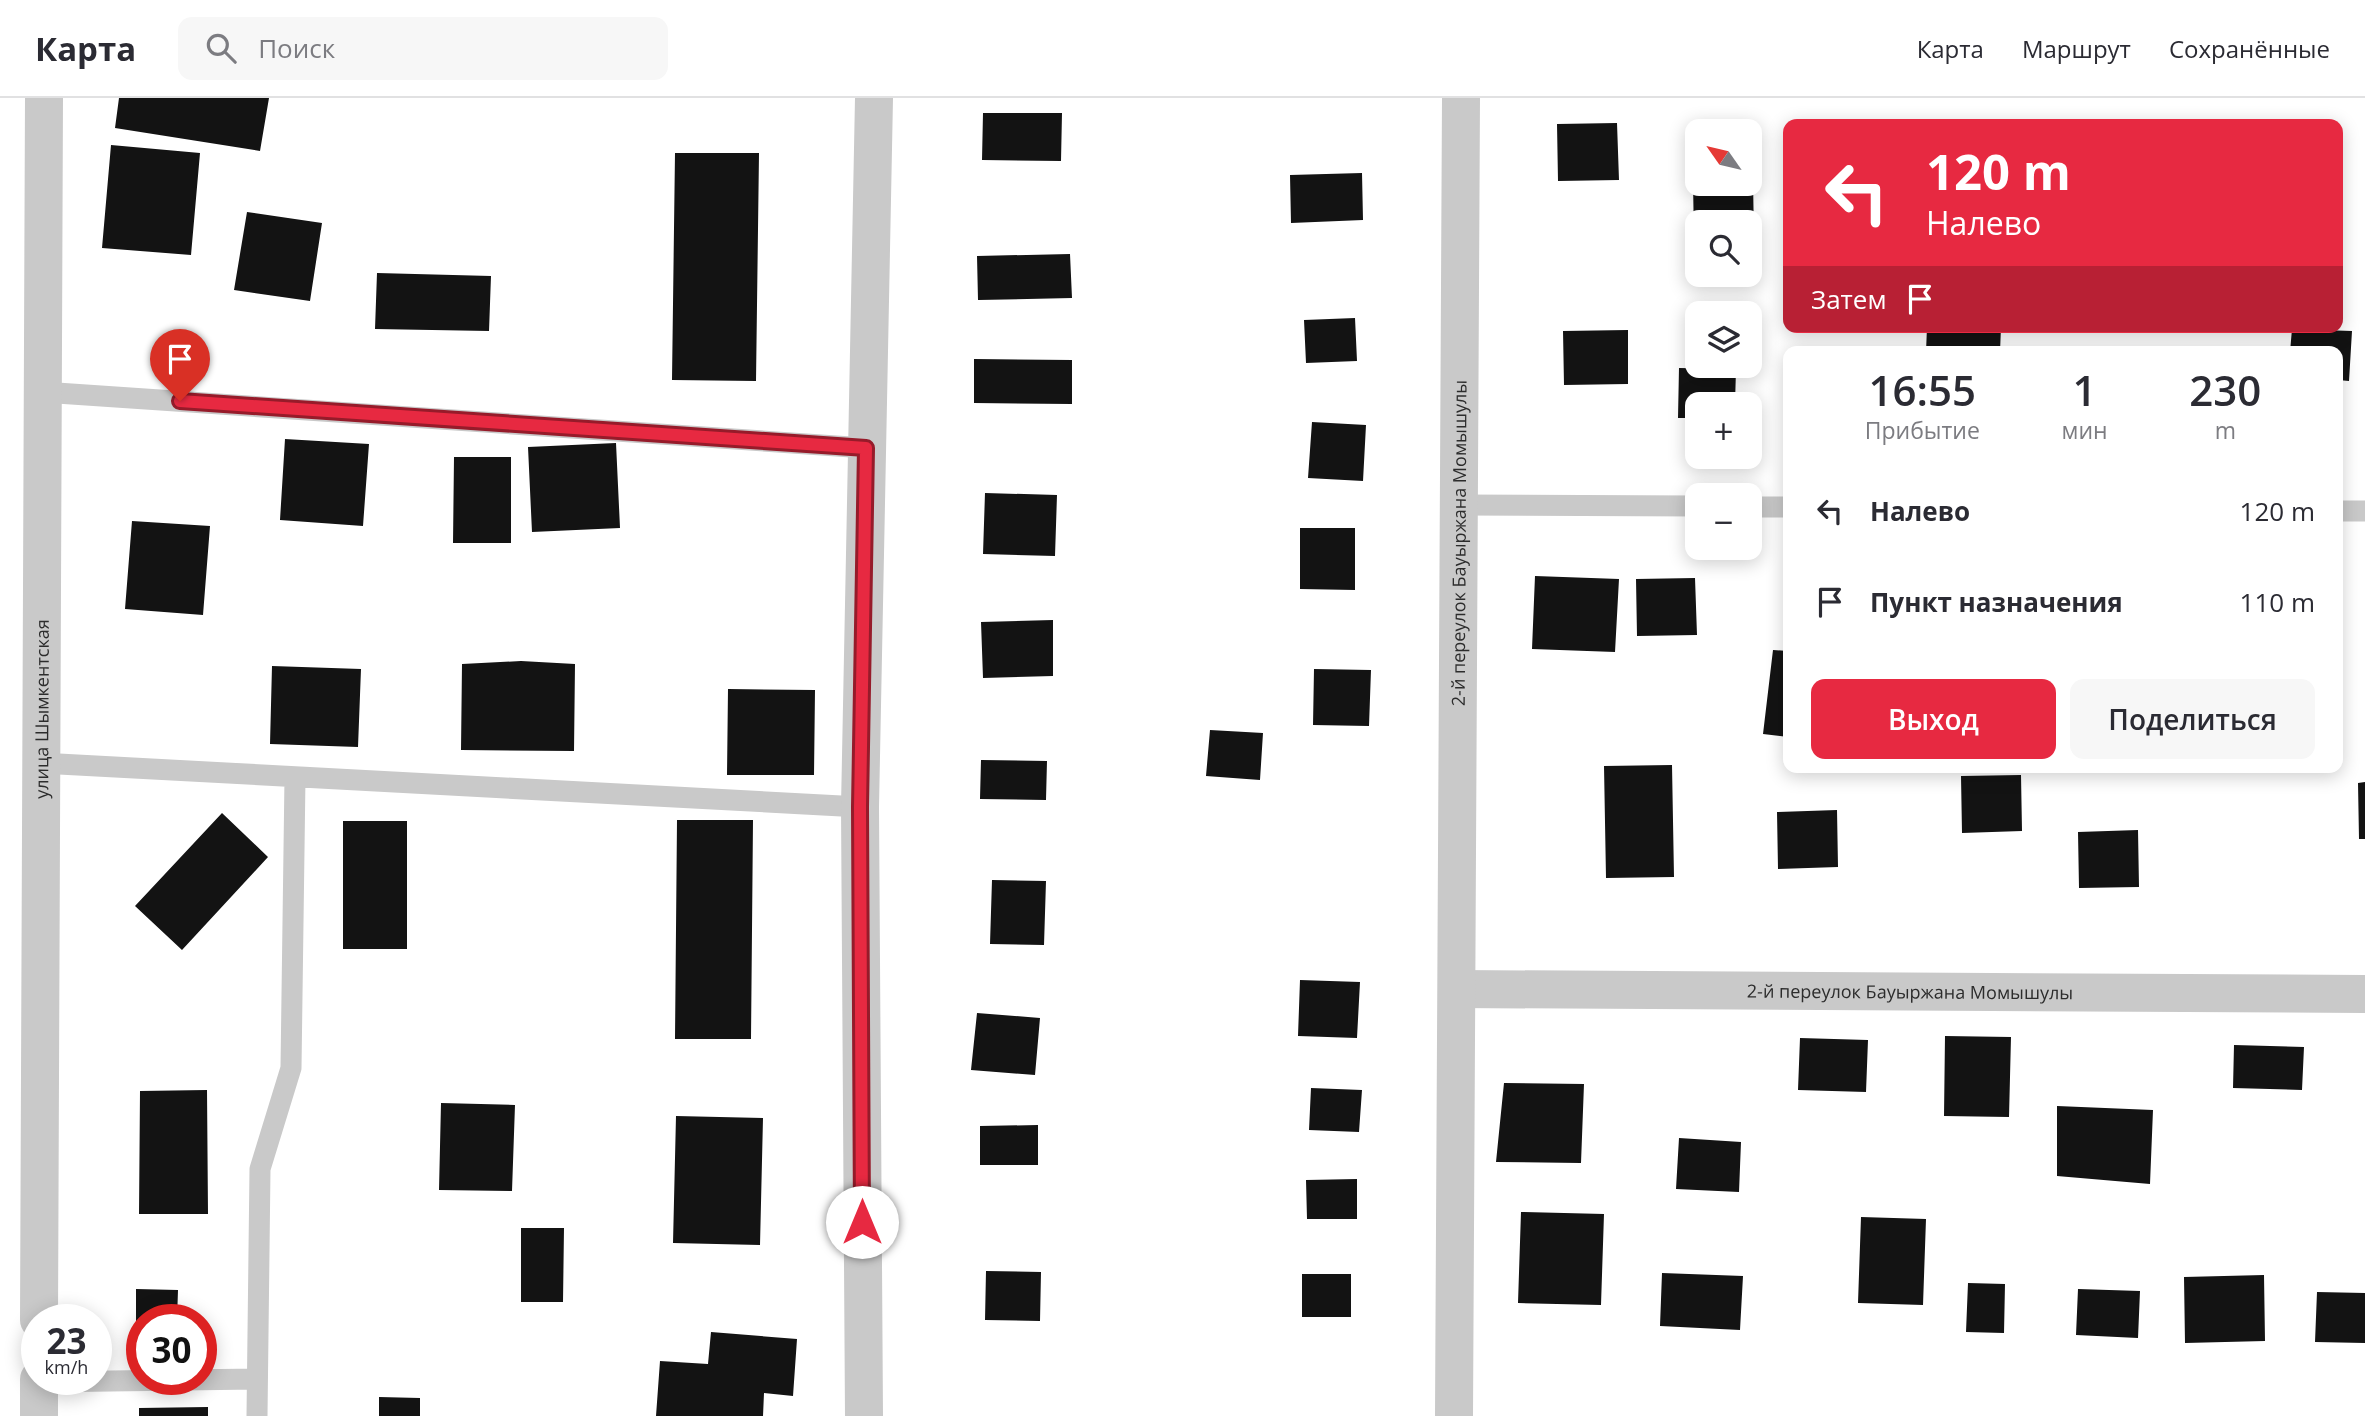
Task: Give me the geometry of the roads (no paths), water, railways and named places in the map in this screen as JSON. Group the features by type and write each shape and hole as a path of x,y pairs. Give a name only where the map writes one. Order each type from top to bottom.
{"street":[{"name":"улица Шымкентская","path":"39,1304 44,98"},
{"path":"864,1416 860,807 874,98"},
{"name":"2-й переулок Бауыржана Момышулы","path":"1454,1416 1461,98"},
{"name":"2-й переулок Бауыржана Момышулы","path":"1457,989 2365,994"}],"lane":[{"path":"42,392 866,448"},
{"path":"1459,505 1685,506"},
{"path":"1762,507 1783,507"},
{"path":"2343,511 2365,511"},
{"path":"40,763 860,807"},
{"path":"257,1416 260,1168 291,1068 295,777"},
{"path":"112,1388 257,1379"}]}
